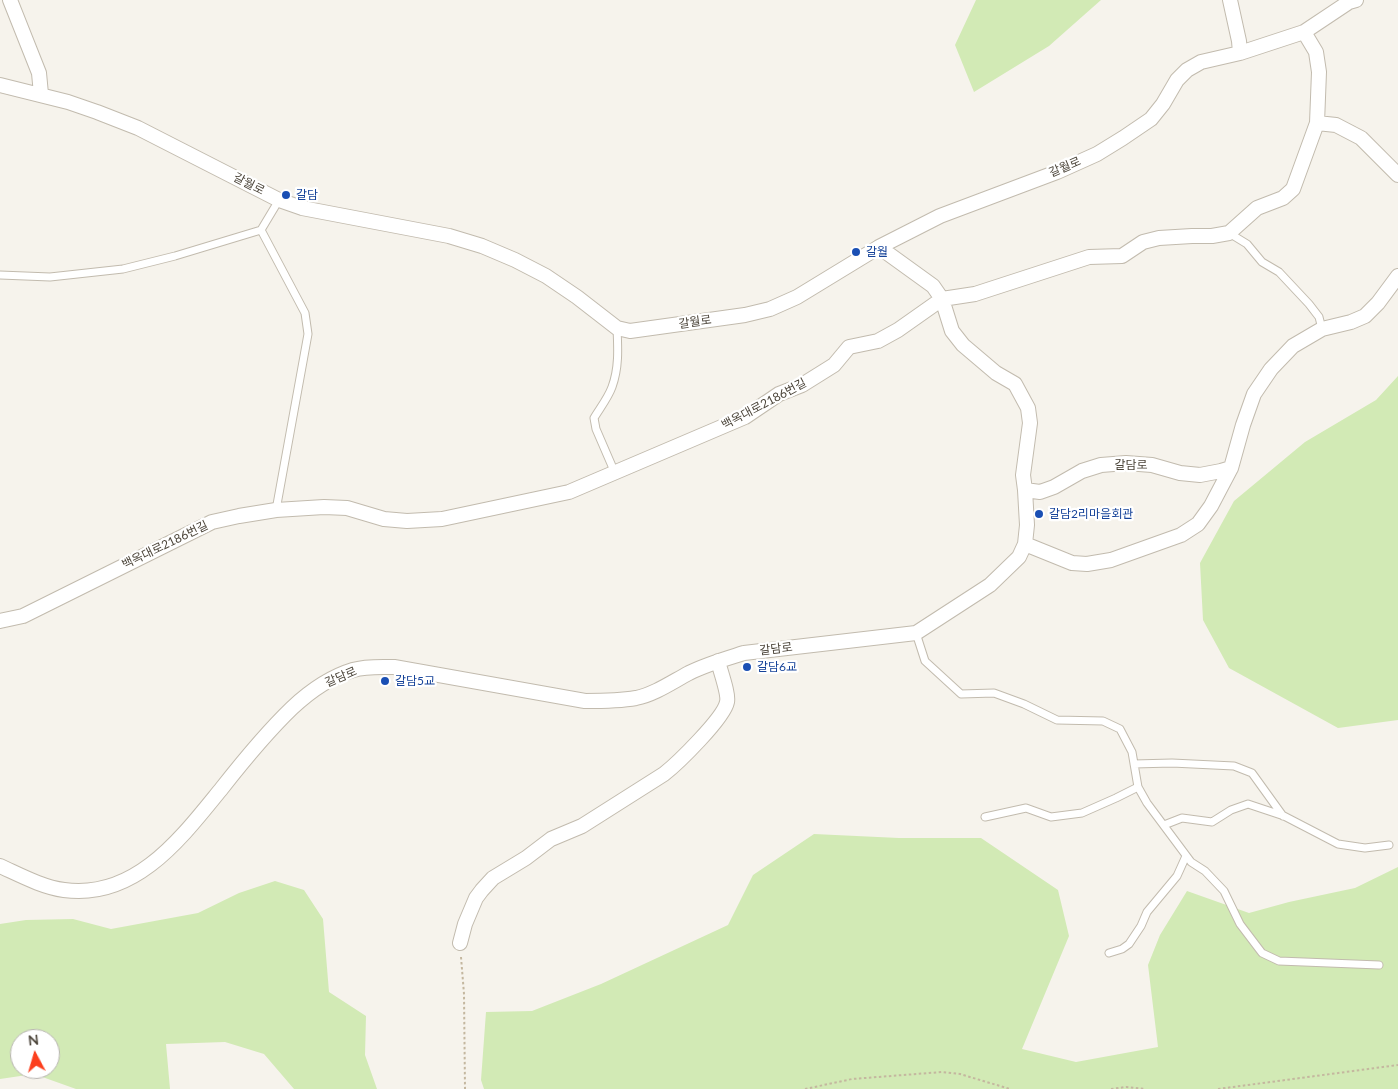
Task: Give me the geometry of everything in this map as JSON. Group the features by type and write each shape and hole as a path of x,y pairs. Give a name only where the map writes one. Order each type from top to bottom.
{"street":[{"path":"10,0 39,73 41,94"},
{"path":"1230,0 1240,52"},
{"name":"갈월로","path":"0,84 41,94 97,112 138,128 279,200 302,208 449,236 482,246 546,276 617,328 630,331 745,315 770,309 797,297 879,247 940,216 1058,172 1096,154 1151,119 1163,104 1177,80 1187,70 1201,62 1304,32 1349,2 1356,0"},
{"path":"1229,233 1257,208 1283,198 1293,189 1317,123 1319,72 1316,52 1304,32"},
{"path":"1317,123 1336,125 1361,138 1398,175"},
{"name":"백옥대로2186번길","path":"0,621 23,616 212,522 276,510 324,506 346,508 384,520 442,519 569,492 745,417 779,394 802,384 834,365 848,347 878,341 898,330 942,298 975,294 1088,257 1122,256 1143,242 1159,238 1212,236 1229,233"},
{"path":"879,247 933,286 942,298 952,331 963,345 996,374 1015,384 1028,408 1030,422 1023,475 1027,525 1025,544 1072,562 1086,564 1111,560 1181,535 1198,524 1211,506 1231,468 1254,394 1271,369 1294,346 1322,329 1351,322 1365,316 1378,303 1398,276"},
{"name":"갈담로","path":"1025,490 1040,492 1054,487 1082,471 1101,466 1126,463 1152,464 1180,473 1200,475 1231,468"},
{"name":"갈담로","path":"0,866 44,885 64,890 86,891 107,888 147,868 182,838 257,745 283,718 306,696 329,680 353,670 373,667 394,667 585,701 637,698 664,687 718,660 744,653 916,633 990,585 1019,557 1025,544"},
{"path":"460,943 467,918 476,898 493,878 526,858 551,839 582,826 664,774 676,764 722,714 728,701 718,660"}],"lane":[{"path":"0,275 50,277 123,270 261,230 279,200"},
{"path":"261,230 305,314 308,334 276,510"},
{"path":"1229,233 1247,244 1262,262 1279,272 1319,317 1322,329"},
{"path":"616,473 596,428 594,418 611,389 617,370 619,353 617,328"},
{"path":"916,633 924,661 961,694 994,693 1024,704 1057,720 1103,721 1120,729 1132,752 1138,787 1147,803 1191,862 1205,871 1224,891 1240,924 1262,953 1279,961 1379,965"},
{"path":"1134,764 1172,763 1234,766 1252,774 1284,816"},
{"path":"985,817 1026,808 1052,817 1082,813 1138,787"},
{"path":"1164,825 1182,818 1212,822 1231,810 1248,804 1284,816 1338,844 1365,848 1389,846"},
{"path":"1109,952 1122,949 1129,944 1141,926 1147,912 1178,876 1186,856"}],"path":[{"path":"460,943 464,994 465,1089"},
{"path":"1218,1089 1398,1065"},
{"path":"805,1089 852,1079 942,1072 960,1074 1010,1089"},
{"path":"1111,1089 1126,1087 1145,1089"}],"green space":[{"path":"976,0 1101,0 1049,46 974,92 955,45"},
{"path":"1398,376 1398,720 1338,728 1229,668 1203,620 1200,563 1234,501 1305,442 1376,400"},
{"path":"814,834 899,838 981,838 1058,890 1069,936 1022,1049 1076,1062 1158,1047 1148,965 1160,935 1187,891 1249,913 1289,902 1355,888 1398,867 1398,1089 484,1089 481,1080 486,1012 532,1011 601,984 728,925 753,875"},
{"path":"275,881 304,890 323,919 329,992 366,1016 365,1055 377,1089 294,1089 264,1054 225,1042 166,1044 170,1089 76,1089 48,1079 60,1079 60,1029 10,1029 10,1078 0,1079 0,924 26,920 73,919 111,929 198,913 239,893"}],"place":[{"name":"갈담","path":"286,195"},
{"name":"갈월","path":"856,252"},
{"name":"갈담2리마을회관","path":"1039,514"},
{"name":"갈담6교","path":"747,667"},
{"name":"갈담5교","path":"385,681"}]}
